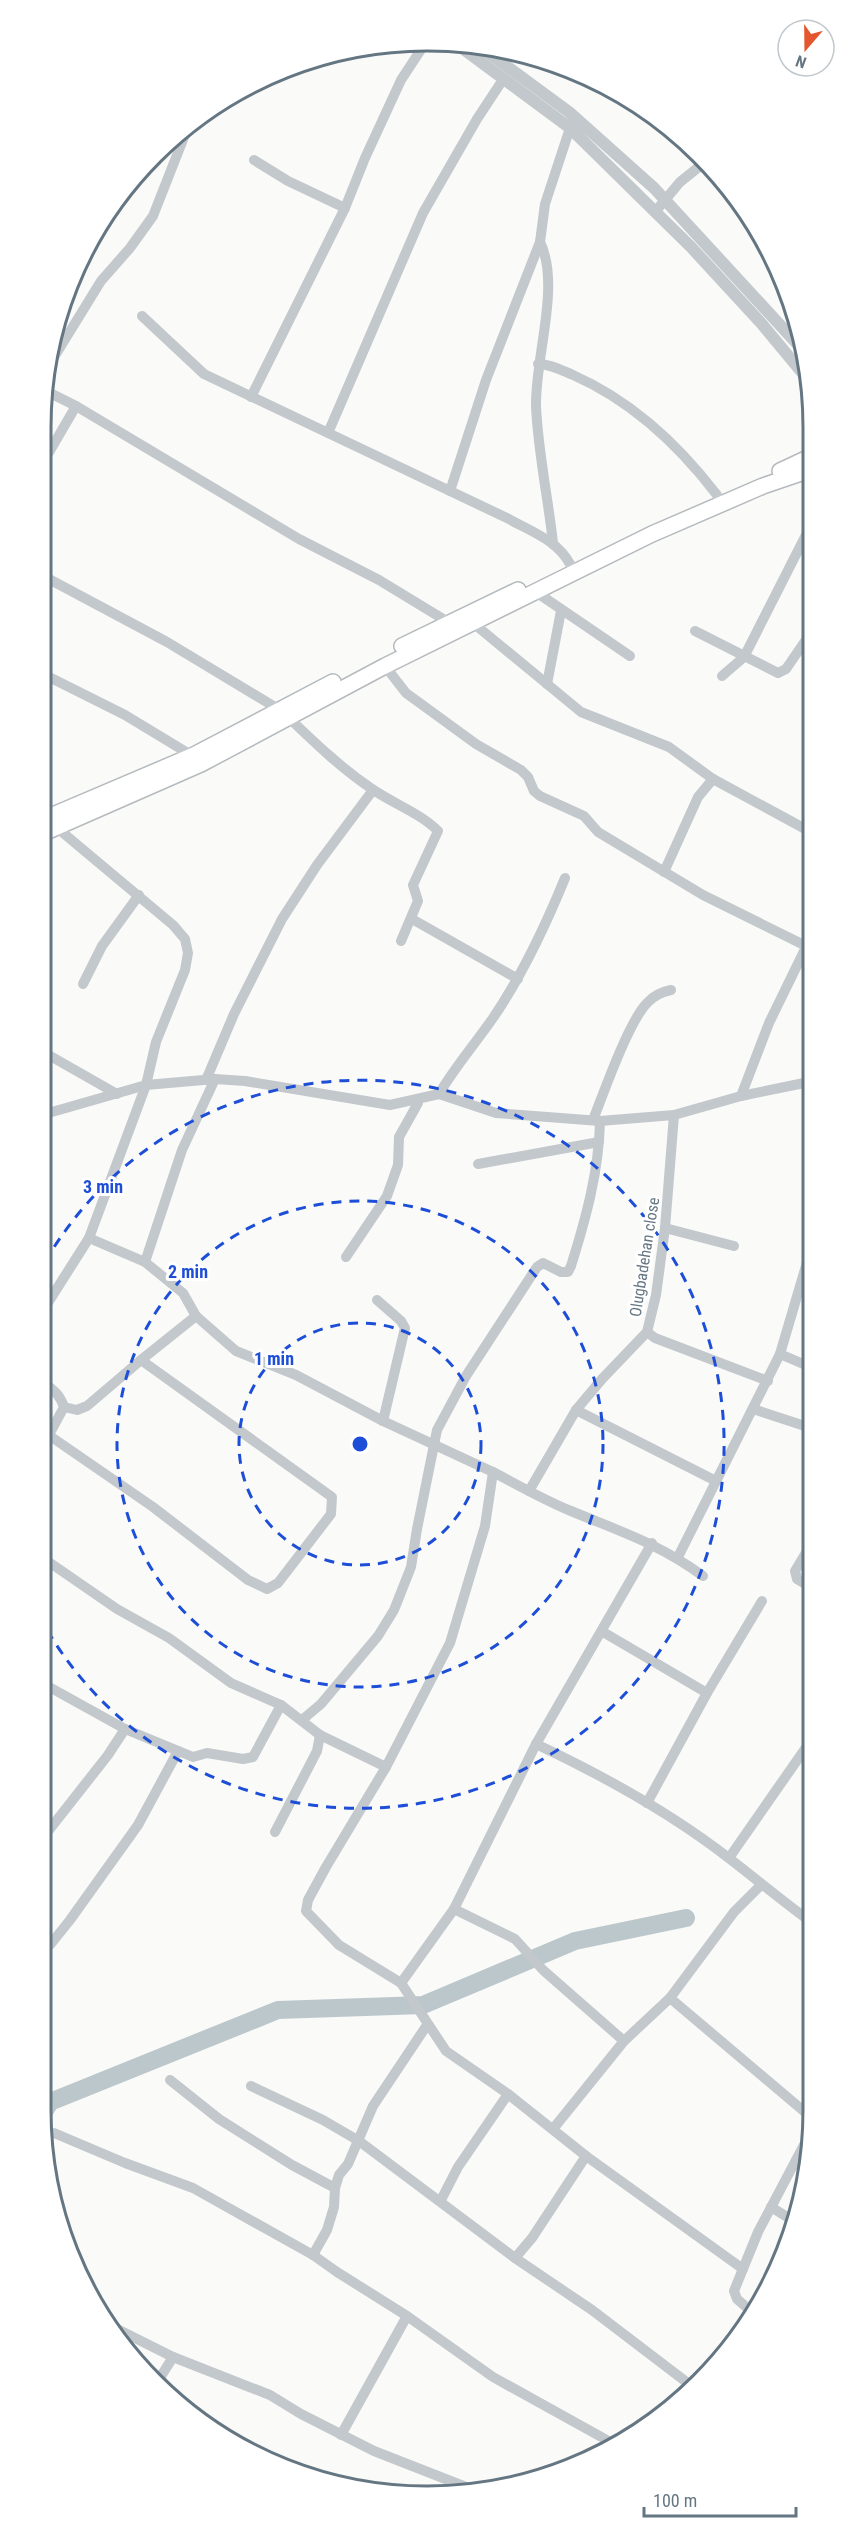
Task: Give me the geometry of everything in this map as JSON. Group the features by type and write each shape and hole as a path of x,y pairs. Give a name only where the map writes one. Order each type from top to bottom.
{"main road":[{"path":"284,713 385,666 570,564 648,525 803,460"},
{"path":"51,825 197,760 284,713 460,625 536,592 682,521 763,486 803,472"}],"street":[{"path":"251,397 345,208 401,80 420,51"},
{"path":"470,53 570,128 655,212 761,323 798,368"},
{"path":"494,57 569,112 664,199 792,338"},
{"path":"328,433 423,213 477,119 504,78"},
{"path":"450,490 486,380 540,242 544,204 570,128"},
{"path":"59,349 102,281 153,216 182,141"},
{"path":"254,160 288,181 345,208"},
{"path":"655,212 680,182 699,167"},
{"path":"540,242 547,256 548,279 536,403 538,447 553,543"},
{"path":"142,316 204,374 450,490 553,543 562,550 570,564"},
{"path":"538,364 547,364 596,386 636,411 670,441 717,495"},
{"path":"53,394 299,538 379,579 460,625 547,684 582,712 669,747 713,779 803,828"},
{"path":"51,449 76,406"},
{"path":"722,676 744,657 803,541"},
{"path":"51,580 167,642 284,713 334,761 373,790 438,831 413,885 418,901 401,941"},
{"path":"536,592 630,656"},
{"path":"547,684 561,611"},
{"path":"695,631 778,673 786,669 803,644"},
{"path":"385,666 406,693 476,744 521,770 528,777 534,791 540,796 584,816 598,832 664,872 803,948"},
{"path":"51,678 125,715 197,760"},
{"path":"664,872 698,796 713,779"},
{"path":"146,1262 182,1150 234,1014 282,919 317,865 373,790"},
{"path":"51,828 139,895 173,925 185,939 188,953 184,970 156,1042 146,1085 89,1238 51,1297"},
{"path":"439,1094 518,979 544,928 565,878"},
{"path":"83,984 102,946 139,895"},
{"path":"412,919 518,979"},
{"path":"741,1096 769,1023 803,958"},
{"path":"302,1720 321,1704 378,1636 394,1610 411,1567 437,1430 466,1376 537,1267 543,1263 561,1272 567,1272 572,1266 589,1210 600,1142 596,1120 629,1034 646,1004 659,993 671,990"},
{"path":"51,1056 117,1095"},
{"path":"51,1112 146,1085 210,1080 245,1081 390,1105 439,1094 496,1113 596,1120 674,1115 741,1096 803,1083"},
{"path":"346,1257 387,1197 398,1165 399,1137 418,1099"},
{"name":"Olugbadehan close","path":"529,1491 576,1410 602,1378 647,1332 656,1295 657,1274 666,1228 674,1115"},
{"path":"478,1164 600,1142"},
{"path":"666,1228 734,1246"},
{"path":"89,1238 146,1262 183,1293 196,1316 236,1350 296,1375 383,1422 493,1472 569,1510 652,1543 678,1557 703,1576"},
{"path":"678,1557 768,1381 780,1354 803,1286"},
{"path":"377,1300 402,1322 405,1328 383,1422"},
{"path":"64,1407 77,1410 87,1406 196,1316"},
{"path":"647,1332 655,1338 768,1381"},
{"path":"780,1354 803,1364"},
{"path":"51,1437 153,1507 249,1580 267,1589 278,1583 332,1514 332,1497 141,1360"},
{"path":"51,1388 62,1398 64,1407 51,1434"},
{"path":"753,1409 803,1425"},
{"path":"576,1410 716,1480"},
{"path":"493,1472 485,1526 450,1643 386,1767 308,1900 306,1911 339,1945 400,1983 446,2051 508,2094 586,2156 743,2269"},
{"path":"400,1983 454,1909 536,1744 603,1632 652,1543"},
{"path":"803,1558 795,1571 797,1578 803,1582"},
{"path":"51,1564 117,1609 169,1638 231,1683 281,1705 320,1735 386,1767"},
{"path":"647,1803 762,1601"},
{"path":"603,1632 707,1694"},
{"path":"51,1688 125,1729 193,1756 207,1753 248,1759 253,1757 281,1705"},
{"path":"51,1828 108,1755 125,1729"},
{"path":"275,1832 317,1751 320,1735"},
{"path":"536,1744 585,1767 647,1803 729,1858 803,1916"},
{"path":"51,1944 138,1825 178,1751"},
{"path":"729,1858 803,1754"},
{"path":"553,2129 624,2041 670,1998 734,1912 762,1885"},
{"path":"454,1909 515,1939 543,1970 624,2041"},
{"path":"670,1998 803,2110"},
{"path":"314,2255 327,2230 334,2207 335,2188 339,2175 348,2164 360,2141 373,2106 427,2025"},
{"path":"170,2080 219,2119 292,2165 335,2188"},
{"path":"252,2086 323,2120 360,2141 413,2183 441,2200 515,2258 592,2310 687,2382"},
{"path":"441,2200 458,2167 508,2094"},
{"path":"54,2133 124,2163 193,2188 314,2255 407,2316 493,2377 607,2440"},
{"path":"747,2308 737,2299 734,2291 758,2232 801,2151"},
{"path":"515,2258 532,2238 586,2156"},
{"path":"771,2207 787,2217"},
{"path":"341,2435 407,2316"},
{"path":"124,2333 173,2357 270,2395 341,2435 383,2455 459,2484"},
{"path":"161,2376 173,2357"}],"waterway":[{"path":"51,2102 278,2010 423,2005 575,1941 686,1918"}]}
